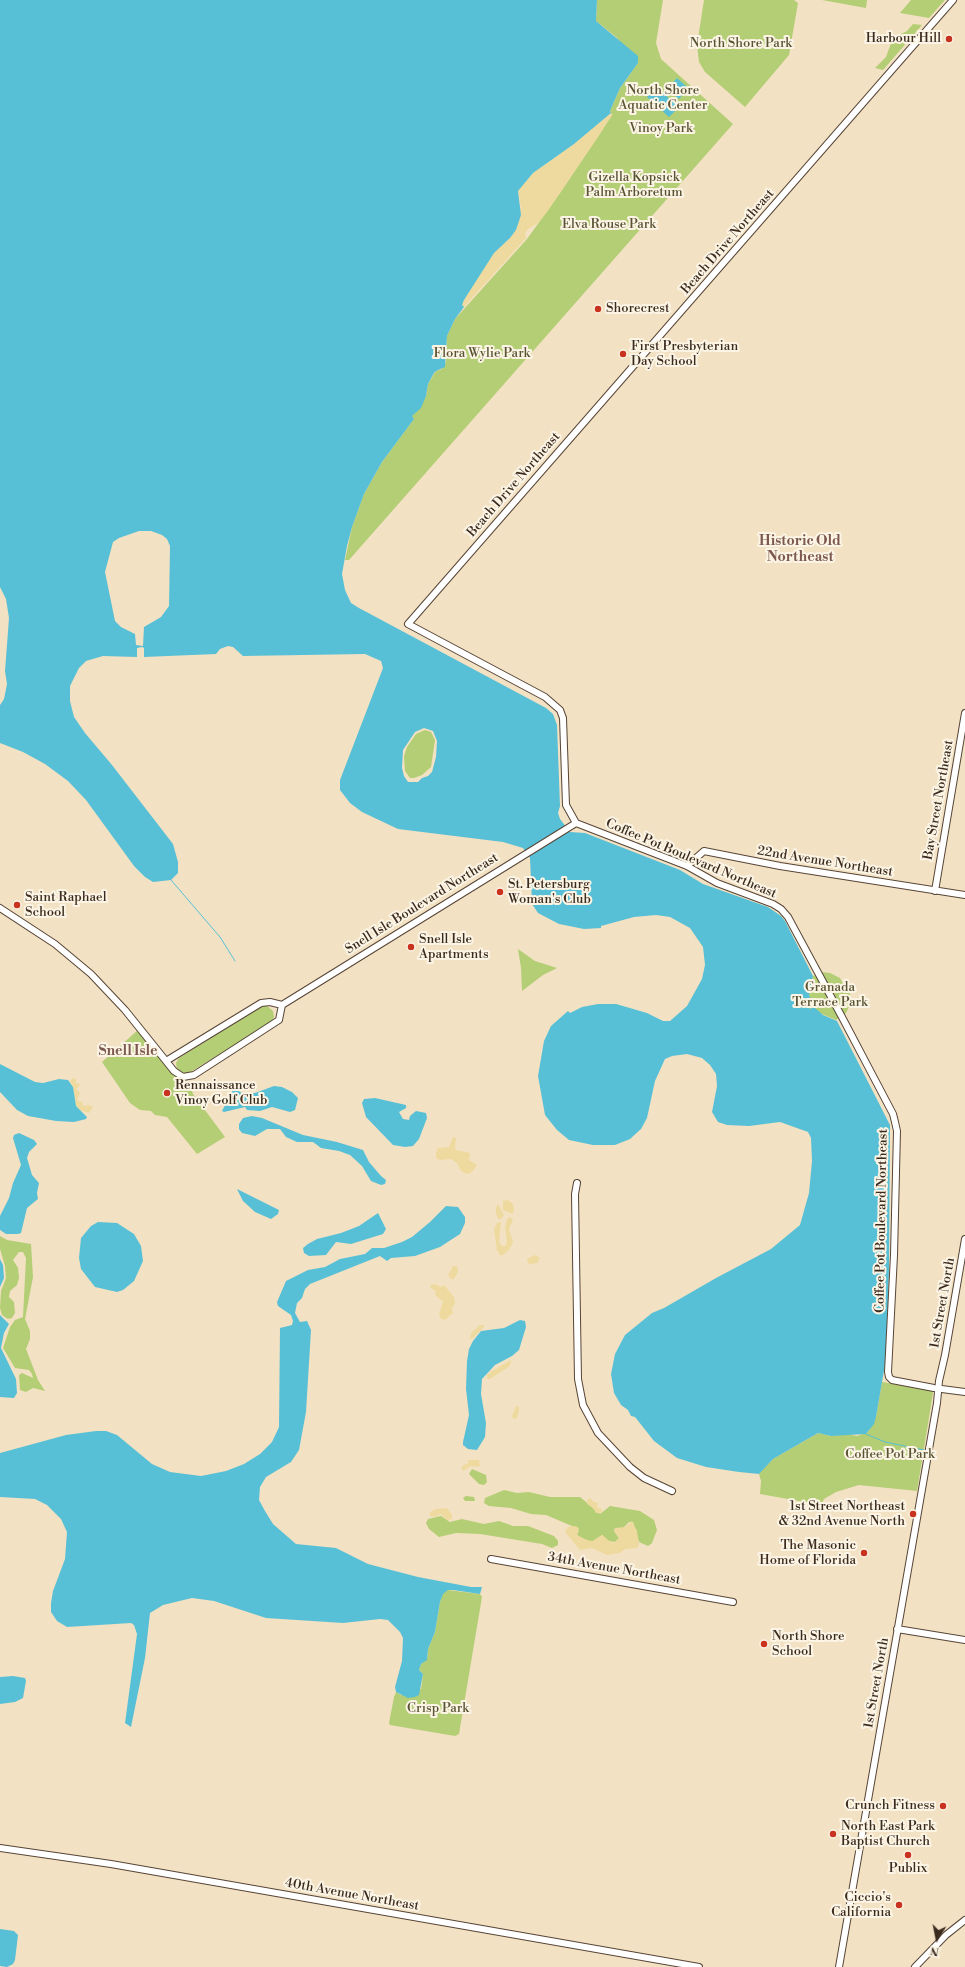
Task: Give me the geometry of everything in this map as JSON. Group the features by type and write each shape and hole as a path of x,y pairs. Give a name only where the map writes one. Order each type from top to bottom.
{"street":[{"name":"Beach Drive Northeast","path":"576,823 566,805 563,718 560,710 545,697 408,624 953,0"},
{"name":"Bay Street Northeast","path":"935,891 965,713"},
{"name":"Snell Isle Boulevard Northeast","path":"282,1005 576,823"},
{"name":"Coffee Pot Boulevard Northeast","path":"576,823 687,866 711,881 781,909 793,925 893,1114 897,1131 892,1299 888,1372 892,1380 939,1388"},
{"name":"22nd Avenue Northeast","path":"687,866 704,851 780,866 965,895"},
{"path":"0,908 40,933 90,974 125,1010 166,1061 179,1075 186,1078 194,1075 279,1020 282,1005 265,1002 261,1003 166,1061"},
{"path":"574,1183 579,1391 583,1405 592,1424 630,1467 648,1480 672,1491"},
{"name":"1st Street North","path":"839,1967 965,1239"},
{"path":"939,1388 965,1392"},
{"name":"34th Avenue Northeast","path":"491,1559 733,1602"},
{"path":"897,1629 965,1640"},
{"name":"40th Avenue Northeast","path":"0,1848 111,1864 699,1967"},
{"path":"915,1967 946,1935 965,1920"}],"green space":[{"name":"Vinoy Park","path":"597,0 663,0 656,43 661,59 733,124 349,560 345,560 352,527 364,494 382,462 414,419 411,416 416,412 426,396 428,384 434,374 436,371 442,369 446,362 447,336 455,319 527,239 560,193 612,115 610,111 620,88 638,63 616,37 596,21"},
{"name":"North Shore Park","path":"704,0 794,0 798,3 789,55 745,107 705,72 699,62 697,45"},
{"path":"822,0 867,0 866,8"},
{"path":"911,0 945,0 929,18 900,13"},
{"path":"913,24 922,25 883,70 875,68 886,57 893,38 907,31"},
{"path":"425,730 431,732 435,740 431,767 422,775 410,778 405,771 404,756 407,747 416,734"},
{"path":"518,949 535,961 557,968 543,975 522,991"},
{"name":"Granada Terrace Park","path":"821,972 830,973 840,978 850,994 850,1005 846,1013 836,1020 810,1009 808,1005 812,1002 809,995 813,976"},
{"path":"266,1005 273,1011 274,1017 272,1022 187,1074 181,1073 177,1069 176,1063 179,1058 262,1006"},
{"path":"138,1030 181,1084 184,1085 189,1081 193,1094 225,1137 197,1154 167,1117 155,1115 151,1111 140,1110 130,1103 102,1062"},
{"path":"0,1236 7,1240 31,1244 33,1277 25,1319 30,1331 30,1339 26,1349 38,1380 45,1391 33,1388 26,1392 20,1390 19,1375 22,1373 33,1378 32,1374 29,1370 15,1368 3,1348 10,1327 15,1320 23,1317 26,1258 23,1252 19,1252 13,1260 18,1268 19,1278 17,1285 10,1291 9,1297 14,1302 15,1313 12,1318 8,1319 2,1315 0,1308 1,1291 6,1278 5,1266 0,1249"},
{"name":"Coffee Pot Park","path":"882,1382 931,1390 933,1393 917,1491 859,1485 836,1492 824,1499 821,1505 760,1494 761,1481 759,1474 763,1469 773,1459 818,1433 831,1436 847,1434 857,1436 868,1432 876,1417"},
{"path":"472,1469 486,1475 487,1482 484,1485 479,1484 469,1474"},
{"path":"504,1490 517,1493 529,1492 550,1497 580,1497 600,1514 610,1506 640,1511 654,1520 657,1530 652,1543 648,1546 639,1542 633,1522 629,1522 623,1528 615,1528 614,1531 619,1538 615,1542 609,1541 602,1535 593,1541 589,1541 578,1536 577,1534 579,1531 572,1526 546,1515 531,1514 511,1508 489,1506 484,1503 485,1498"},
{"path":"466,1496 474,1497 475,1501 465,1501 463,1498"},
{"path":"441,1516 450,1522 462,1519 484,1524 499,1521 513,1526 528,1526 554,1536 558,1541 558,1545 552,1548 542,1544 480,1534 456,1533 439,1537 429,1529 426,1523 428,1519"},
{"name":"Crisp Park","path":"448,1590 480,1594 482,1597 459,1734 455,1736 390,1725 389,1723 396,1692 401,1695 421,1689 423,1674 419,1670 421,1664 427,1659 428,1649 435,1632 440,1602 443,1593"}],"sand":[{"path":"611,113 612,115 600,134 547,212 538,223 528,229 525,233 526,238 464,307 462,305 464,300 477,277 494,253 516,230 521,207 518,191 521,187 533,173 574,144"},
{"path":"73,1078 76,1079 76,1083 80,1084 79,1087 76,1088 80,1093 77,1100 82,1102 83,1106 89,1105 93,1107 89,1113 80,1110 76,1106 73,1087 70,1081"},
{"path":"453,1137 456,1138 456,1150 470,1153 469,1160 477,1165 472,1172 467,1174 461,1171 457,1163 451,1159 440,1160 436,1158 438,1148 449,1147"},
{"path":"508,1200 513,1204 514,1211 512,1214 503,1210 503,1201"},
{"path":"498,1204 504,1215 501,1219 498,1219 496,1214"},
{"path":"510,1217 513,1220 509,1229 513,1242 509,1250 503,1255 500,1255 497,1250 494,1229 497,1223 501,1222 499,1242 502,1246 506,1246 507,1240 505,1229 507,1219"},
{"path":"535,1255 540,1258 537,1263 528,1263 527,1259"},
{"path":"453,1266 457,1266 458,1272 454,1279 451,1279 448,1275"},
{"path":"435,1284 441,1287 444,1285 454,1297 455,1303 452,1308 453,1313 445,1320 441,1319 439,1315 443,1301 436,1296 435,1290 430,1288 431,1285"},
{"path":"480,1325 484,1325 484,1327 473,1338 469,1339 472,1332"},
{"path":"511,1360 510,1366 490,1379 487,1379 487,1375 492,1371"},
{"path":"516,1406 519,1407 519,1411 517,1418 514,1419 512,1416"},
{"path":"468,1460 479,1460 480,1465 478,1467 471,1466 463,1471 461,1467 468,1463"},
{"path":"590,1498 594,1502 598,1503 597,1507 602,1509 601,1513 596,1513 593,1508 587,1504 587,1500"},
{"path":"447,1508 452,1515 452,1519 447,1520 441,1514 435,1517 430,1516 430,1512 436,1509"},
{"path":"632,1521 637,1531 639,1546 636,1548 625,1549 620,1553 607,1555 592,1548 580,1550 565,1532 568,1527 575,1526 579,1528 577,1535 586,1540 593,1541 602,1535 614,1543 619,1538 614,1531 615,1528 625,1527"}],"water":[{"path":"0,0 597,0 596,21 638,56 638,63 620,88 610,111 611,113 574,144 533,173 518,191 521,215 516,230 494,253 464,300 462,305 464,307 455,319 447,336 445,367 434,373 428,384 426,396 421,408 412,416 414,419 382,462 364,494 347,546 342,574 345,590 351,603 359,608 546,708 553,714 557,725 560,806 558,813 560,819 570,832 585,833 680,870 703,884 768,907 781,916 785,921 813,976 809,995 812,1002 808,1005 810,1009 814,1007 823,1015 837,1021 890,1125 889,1269 886,1359 876,1417 874,1424 866,1434 831,1436 818,1433 773,1459 759,1474 706,1467 677,1458 654,1441 635,1417 631,1416 628,1410 621,1405 614,1393 611,1374 615,1354 625,1335 652,1313 664,1308 771,1249 800,1225 809,1193 812,1161 811,1138 808,1132 780,1122 749,1126 727,1125 718,1122 712,1112 717,1086 716,1074 710,1065 702,1058 687,1054 672,1056 665,1059 655,1081 647,1118 641,1129 630,1139 615,1145 593,1145 569,1140 557,1130 545,1115 538,1076 544,1041 551,1026 568,1011 570,1013 582,1007 598,1004 616,1004 647,1013 663,1021 670,1021 687,1006 702,979 705,965 703,947 690,928 670,917 656,915 634,917 601,926 601,928 584,929 559,924 538,913 532,904 530,858 523,848 503,842 398,829 362,812 350,803 340,790 340,780 383,668 381,661 365,654 243,656 233,647 228,646 220,649 216,654 144,657 144,648 142,647 137,648 137,657 103,656 86,661 79,668 70,686 70,701 74,717 173,844 178,862 178,873 171,880 153,882 145,877 134,866 86,800 68,781 45,764 23,752 0,743 0,705 4,699 7,684 5,671 9,618 6,599 0,587","holes":["139,531 151,531 162,535 167,539 170,546 169,606 161,617 144,627 143,646 136,645 135,634 121,627 115,621 105,572 113,542 119,538","424,728 433,731 437,741 436,757 432,772 418,782 408,782 404,776 402,768 403,750 415,732"]},
{"path":"677,78 688,88 679,99 667,89"},
{"path":"656,87 679,107 669,117 647,97"},
{"path":"0,1064 35,1082 43,1083 59,1079 68,1080 73,1087 76,1106 87,1117 86,1119 74,1122 56,1121 28,1116 17,1110 0,1092"},
{"path":"274,1086 282,1087 292,1092 298,1098 295,1110 290,1112 272,1107 260,1111 247,1110 245,1107 224,1112 222,1111 233,1090 236,1089 243,1094 255,1093"},
{"path":"375,1098 406,1105 406,1108 399,1112 403,1119 409,1120 410,1116 416,1111 426,1113 427,1118 419,1139 413,1146 405,1147 393,1145 366,1117 362,1103 364,1099"},
{"path":"252,1116 262,1118 303,1135 337,1142 363,1150 369,1162 386,1180 385,1184 381,1185 371,1181 362,1166 350,1155 339,1151 321,1148 313,1142 297,1142 286,1137 280,1129 267,1129 255,1136 242,1133 239,1129 239,1124 243,1118"},
{"path":"19,1133 34,1140 37,1144 29,1152 27,1158 32,1175 39,1183 37,1193 38,1199 27,1208 21,1233 6,1234 0,1230 0,1216 9,1198 13,1183 21,1165 13,1138 14,1135"},
{"path":"237,1189 279,1210 278,1214 271,1219 255,1212 243,1201"},
{"path":"446,1206 458,1207 465,1217 465,1223 460,1234 440,1247 415,1256 391,1258 387,1261 380,1256 310,1284 305,1289 302,1298 297,1303 295,1313 300,1322 307,1321 311,1330 306,1412 299,1450 291,1462 266,1477 260,1487 259,1500 273,1524 296,1544 336,1548 368,1564 418,1577 471,1587 482,1587 480,1594 448,1590 443,1594 440,1602 435,1632 428,1649 427,1660 421,1664 419,1670 423,1674 419,1695 408,1698 396,1692 395,1687 402,1661 403,1638 400,1632 388,1620 380,1619 343,1623 266,1618 214,1601 192,1598 163,1605 150,1613 145,1658 131,1727 125,1723 137,1634 134,1625 131,1623 67,1627 57,1621 51,1612 51,1603 53,1591 65,1559 67,1532 61,1519 47,1505 35,1499 0,1497 0,1453 66,1435 106,1431 117,1435 152,1464 170,1472 201,1476 226,1471 244,1464 260,1454 272,1442 279,1427 280,1328 292,1325 293,1321 291,1315 278,1306 277,1302 286,1281 308,1270 325,1267 340,1259 365,1254 372,1248 384,1248 402,1242 412,1237"},
{"path":"378,1213 386,1229 383,1234 351,1244 336,1242 326,1255 309,1256 304,1253 303,1248 317,1239 341,1233 359,1226"},
{"path":"98,1222 117,1223 134,1234 141,1246 143,1261 134,1281 123,1290 117,1292 95,1287 81,1269 79,1258 81,1238 91,1226"},
{"path":"0,1259 3,1265 4,1278 0,1287"},
{"path":"0,1315 9,1324 4,1333 1,1348 16,1379 17,1393 14,1398 0,1397"},
{"path":"520,1320 525,1321 526,1327 519,1350 512,1356 495,1365 482,1379 481,1394 486,1423 485,1437 477,1450 468,1449 463,1445 463,1442 469,1415 466,1389 469,1349 481,1331 504,1328"},
{"path":"13,1676 25,1678 26,1681 23,1698 15,1702 0,1704 0,1677"},
{"path":"0,1929 14,1931 18,1935 15,1960 13,1964 7,1967 0,1966"}],"waterway":[{"path":"171,880 220,937 235,961"},
{"path":"866,1434 885,1442 924,1450"}],"place":[{"name":"Harbour Hill","path":"949,39"},
{"name":"Shorecrest","path":"598,309"},
{"name":"First Presbyterian Day School","path":"623,354"},
{"name":"St. Petersburg Woman's Club","path":"500,892"},
{"name":"Saint Raphael School","path":"17,905"},
{"name":"Snell Isle Apartments","path":"411,947"},
{"name":"Rennaissance Vinoy Golf Club","path":"167,1093"},
{"name":"1st Street Northeast & 32nd Avenue North","path":"913,1514"},
{"name":"The Masonic Home of Florida","path":"864,1553"},
{"name":"North Shore School","path":"764,1644"},
{"name":"Crunch Fitness","path":"943,1806"},
{"name":"North East Park Baptist Church","path":"833,1834"},
{"name":"Publix","path":"908,1855"},
{"name":"Ciccio's California","path":"899,1905"}],"district":[{"name":"Historic Old Northeast","path":"800,550"},
{"name":"Snell Isle","path":"128,1052"}],"park label":[{"name":"North Shore Aquatic Center","path":"663,98"},
{"name":"Gizella Kopsick Palm Arboretum","path":"634,186"},
{"name":"Elva Rouse Park","path":"609,225"},
{"name":"Flora Wylie Park","path":"482,354"}]}
